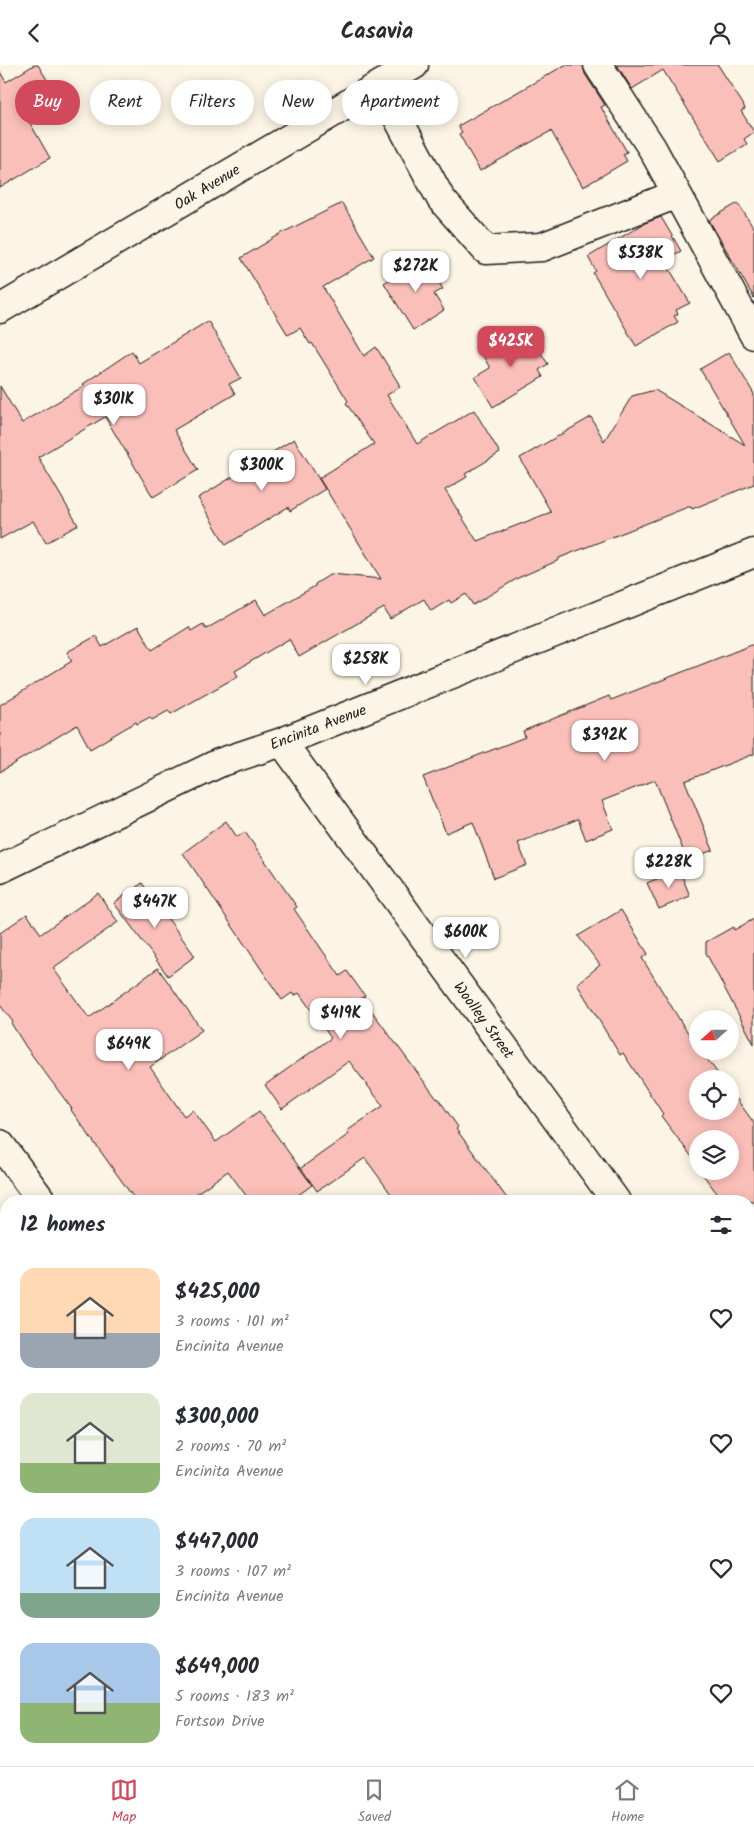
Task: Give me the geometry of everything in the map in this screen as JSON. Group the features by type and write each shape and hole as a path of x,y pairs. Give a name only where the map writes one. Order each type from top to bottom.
{"street":[{"name":"Oak Avenue","path":"388,80 414,65"},
{"path":"598,65 652,148 754,335"},
{"name":"Oak Avenue","path":"0,309 342,107"},
{"path":"401,125 441,199 486,250 542,247 677,194"},
{"name":"Encinita Avenue","path":"0,869 219,763 282,742 754,553"},
{"name":"Woolley Street","path":"282,742 612,1195"},
{"path":"0,1144 38,1195"}],"building":[{"path":"34,65 38,65 47,80 15,80 15,125 31,125 50,158 0,188 0,72 6,82"},
{"path":"565,65 583,65 585,74 605,105 601,107 627,152 623,154 627,161 583,187 551,131 480,171 459,134 462,132 458,126"},
{"path":"617,65 718,65 743,104 745,109 741,111 754,132 744,139 747,144 720,161 663,70 632,89"},
{"path":"342,203 374,257 323,287 364,356 376,347 399,384 400,387 387,395 417,444 474,410 500,453 465,474 467,477 445,490 477,541 551,512 520,458 591,417 604,441 632,396 655,390 745,445 700,369 729,352 754,394 754,484 692,509 688,507 559,558 559,560 518,578 473,605 466,594 451,603 449,600 431,611 424,599 390,619 384,608 299,657 289,639 235,671 238,676 171,714 168,711 152,720 150,717 137,724 136,722 90,749 77,725 0,772 0,705 72,661 67,652 96,636 102,647 138,626 152,650 189,627 191,631 203,624 206,629 256,600 265,615 315,586 315,584 331,574 381,579 319,478 374,444 346,403 348,401 312,343 310,344 300,328 288,335 241,258 282,233"},
{"path":"738,203 754,229 754,298 709,220"},
{"path":"661,217 681,251 664,260 690,303 676,310 678,314 674,316 678,322 636,346 593,273 596,271 588,257 645,223"},
{"path":"424,258 443,289 434,294 444,310 413,330 384,283"},
{"path":"208,321 241,378 229,384 235,394 174,430 198,470 153,497 105,417 38,457 78,525 46,543 33,521 0,539 0,386 22,423 84,386 83,384 132,351 139,363"},
{"path":"522,328 530,342 533,341 548,364 539,370 543,377 493,407 475,377 490,368 483,356 501,345 499,343"},
{"path":"294,439 325,489 290,511 288,507 226,545 198,498"},
{"path":"754,644 754,754 685,781 713,850 687,860 655,780 602,801 613,829 586,840 578,819 518,843 527,865 494,878 473,822 446,833 423,777 525,737 523,731 609,696 611,700"},
{"path":"226,821 237,837 245,832 297,907 294,909 340,976 347,971 365,996 362,998 438,1098 458,1127 456,1129 505,1195 392,1195 365,1158 317,1191 301,1168 349,1134 347,1131 383,1106 349,1061 282,1109 265,1085 331,1038 299,993 294,996 292,993 282,1000 183,853"},
{"path":"679,869 690,896 659,909 647,883"},
{"path":"142,883 195,956 168,976 114,903"},
{"path":"98,893 118,922 53,968 89,1018 158,968 202,1030 150,1067 184,1116 193,1110 216,1142 259,1111 312,1185 298,1195 246,1195 228,1171 194,1195 132,1195 26,1047 11,1023 13,1022 0,1005 0,933 27,914 41,934"},
{"path":"621,910 648,954 642,958 689,1034 689,1060 708,1060 715,1070 689,1070 689,1120 739,1120 739,1102 754,1123 754,1195 718,1195 707,1180 739,1180 739,1130 689,1130 689,1153 661,1116 663,1114 623,1053 620,1055 577,984 600,965 578,936"},
{"path":"754,919 754,1044 739,1016 739,1010 736,1010 706,953 706,942 733,927 734,930"}]}
